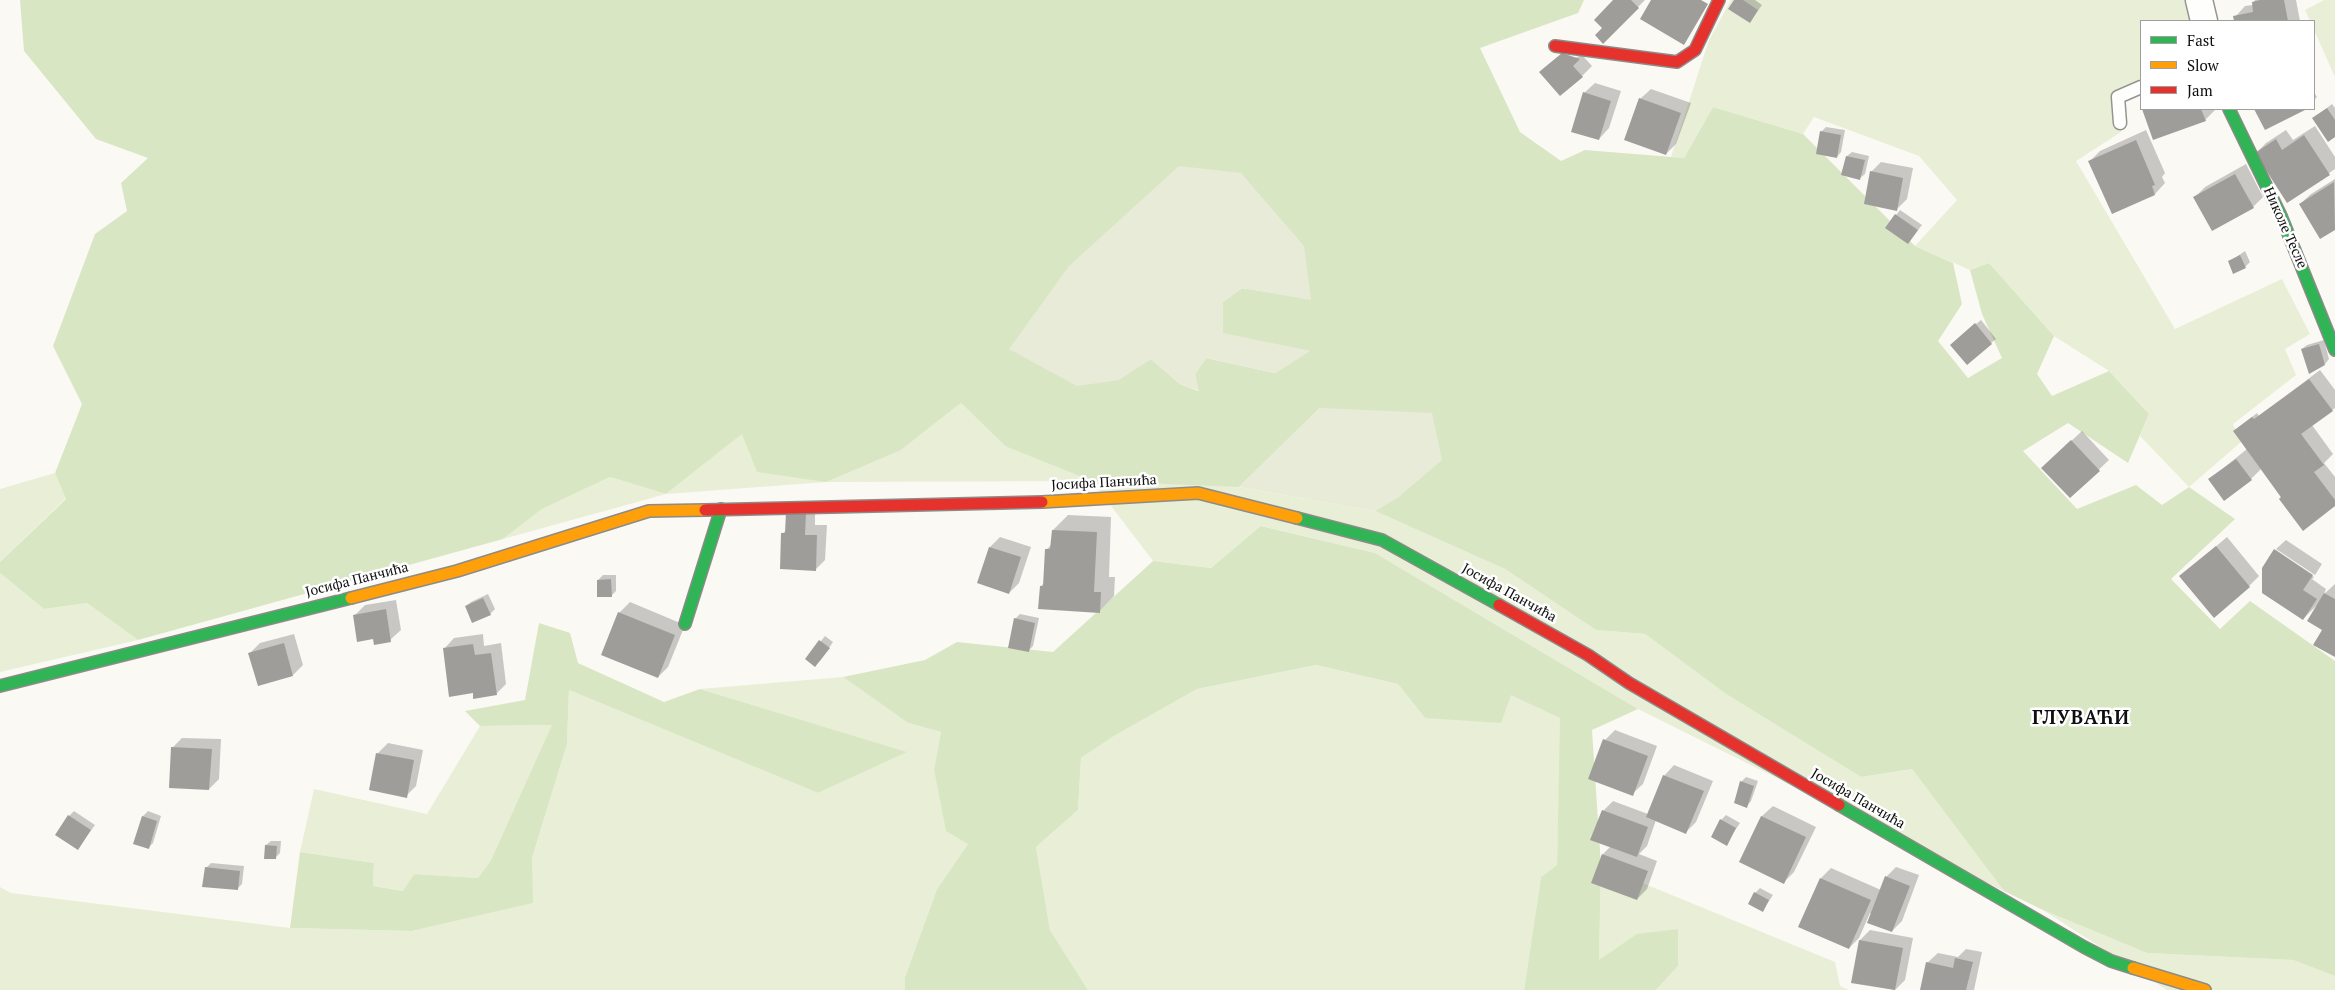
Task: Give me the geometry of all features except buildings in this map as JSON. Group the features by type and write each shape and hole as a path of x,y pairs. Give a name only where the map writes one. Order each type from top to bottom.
{"street":[{"path":"1555,46 1677,62 1695,50 1719,0"},
{"path":"2199,0 2204,20"},
{"name":"Николе Тесле","path":"2229,110 2281,216 2335,350"},
{"name":"Јосифа Панчића","path":"0,686 457,571 649,511 1067,501 1198,493 1382,540 1588,655 1629,683 2084,947 2111,961 2205,990"},
{"path":"685,624 721,509"}],"lane":[{"path":"2120,123 2118,97 2140,87"}],"green space":[{"path":"20,0 1584,0 1578,13 1480,48 1520,132 1561,161 1585,150 1684,158 1713,107 1803,134 1915,246 1953,263 1962,304 1938,341 1968,378 2002,358 1982,314 1970,270 1989,263 2054,336 2037,374 2052,396 2109,371 2149,414 2128,463 2068,423 2023,451 2077,509 2136,485 2162,505 2189,487 2235,519 2171,579 2220,629 2250,601 2335,661 2335,976 2293,960 2147,953 2043,910 2004,891 1912,769 1861,777 1726,694 1645,634 1596,630 1505,569 1375,511 1401,495 1320,408 1239,487 1092,481 1005,446 961,403 901,450 826,482 757,472 742,434 666,494 610,477 542,509 503,539 138,640 87,603 44,609 0,573 0,562 66,499 55,473 82,404 53,346 95,234 127,211 121,183 148,158 96,139 24,51","holes":["1241,173 1311,299 1242,288 1223,302 1223,334 1309,351 1275,373 1206,358 1195,374 1198,391 1180,384 1151,359"]},
{"path":"1731,0 2190,0 2198,20 2140,20 2140,86 2118,97 2121,132 2076,161 2175,329 2282,279 2310,334 2285,349 2296,375 2233,424 2241,442 2189,487 2140,436 2149,414 2109,371 2054,336 1989,263 1970,270 1915,246 1957,200 1919,156 1814,117 1803,134 1713,107 1684,158 1671,157 1709,40"},
{"path":"2324,0 2335,0 2335,77 2315,32 2315,20 2310,20 2305,10"},
{"path":"1179,166 1241,173 1304,246 1311,300 1242,288 1223,302 1223,333 1310,351 1275,373 1206,358 1195,374 1199,391 1180,384 1151,359 1119,380 1077,386 1009,349 1069,266"},
{"path":"961,403 1005,446 1375,511 1505,569 1596,630 1645,634 1726,694 1861,777 1912,769 2004,891 1638,709 1375,553 1262,526 1211,568 1153,561 1092,481 826,482 666,494 743,433 901,450"},
{"path":"1320,408 1432,413 1442,460 1401,495 1375,511 1239,487"},
{"path":"55,473 66,498 0,562 0,489"},
{"path":"610,477 666,494 503,539 542,509"},
{"path":"1261,526 1375,553 1638,709 1592,730 1601,866 1599,960 1637,934 1678,929 1678,966 1656,990 1524,990 1541,877 1557,865 1560,718 1511,695 1501,723 1425,718 1398,684 1316,665 1197,689 1114,736 1081,758 1078,810 1036,847 1050,930 1088,990 905,990 905,977 937,889 968,844 946,831 934,769 941,732 908,723 843,677 925,660 957,642 1053,652 1153,561 1211,568"},
{"path":"0,573 44,609 87,603 138,640 0,672"},
{"path":"539,623 570,633 578,663 664,702 700,689 907,752 818,793 569,690 567,744 532,858 533,903 412,931 290,928 300,852 374,863 373,886 403,891 414,874 478,878 491,860 552,725 480,726 465,711 525,700"},
{"path":"1316,665 1398,684 1425,718 1511,694 1561,718 1557,865 1541,877 1524,990 1088,990 1050,930 1036,847 1078,810 1081,758 1114,736 1197,689"},
{"path":"843,677 908,723 941,732 934,769 968,844 937,889 905,977 905,990 0,990 0,887 11,893 290,928 412,931 532,903 532,858 567,744 569,690 818,793 906,752 700,689"},
{"path":"553,725 491,860 478,878 414,874 404,891 373,886 374,863 300,852 314,789 427,814 480,726"},
{"path":"1601,866 1835,962 1840,986 1849,990 1656,990 1678,966 1599,961"},
{"path":"2043,910 2147,953 2293,960 2335,976 2335,990 2167,990"}],"traffic: fast":[{"path":"2229,110 2281,216 2335,350"},
{"path":"685,624 721,509"},
{"path":"1297,518 1382,540 1499,605"},
{"path":"0,686 351,598"},
{"path":"1839,805 2084,947 2111,961 2133,968"}],"traffic: slow":[{"path":"1042,502 1198,493 1297,518"},
{"path":"351,598 457,571 649,511 705,510"},
{"path":"2133,968 2205,990"}],"traffic: jam":[{"path":"1555,46 1677,62 1695,50 1719,0"},
{"path":"705,510 1042,502"},
{"path":"1499,605 1588,655 1629,683 1839,805"}],"district":[{"name":"ГЛУВАЋИ","path":"2081,719"}]}
